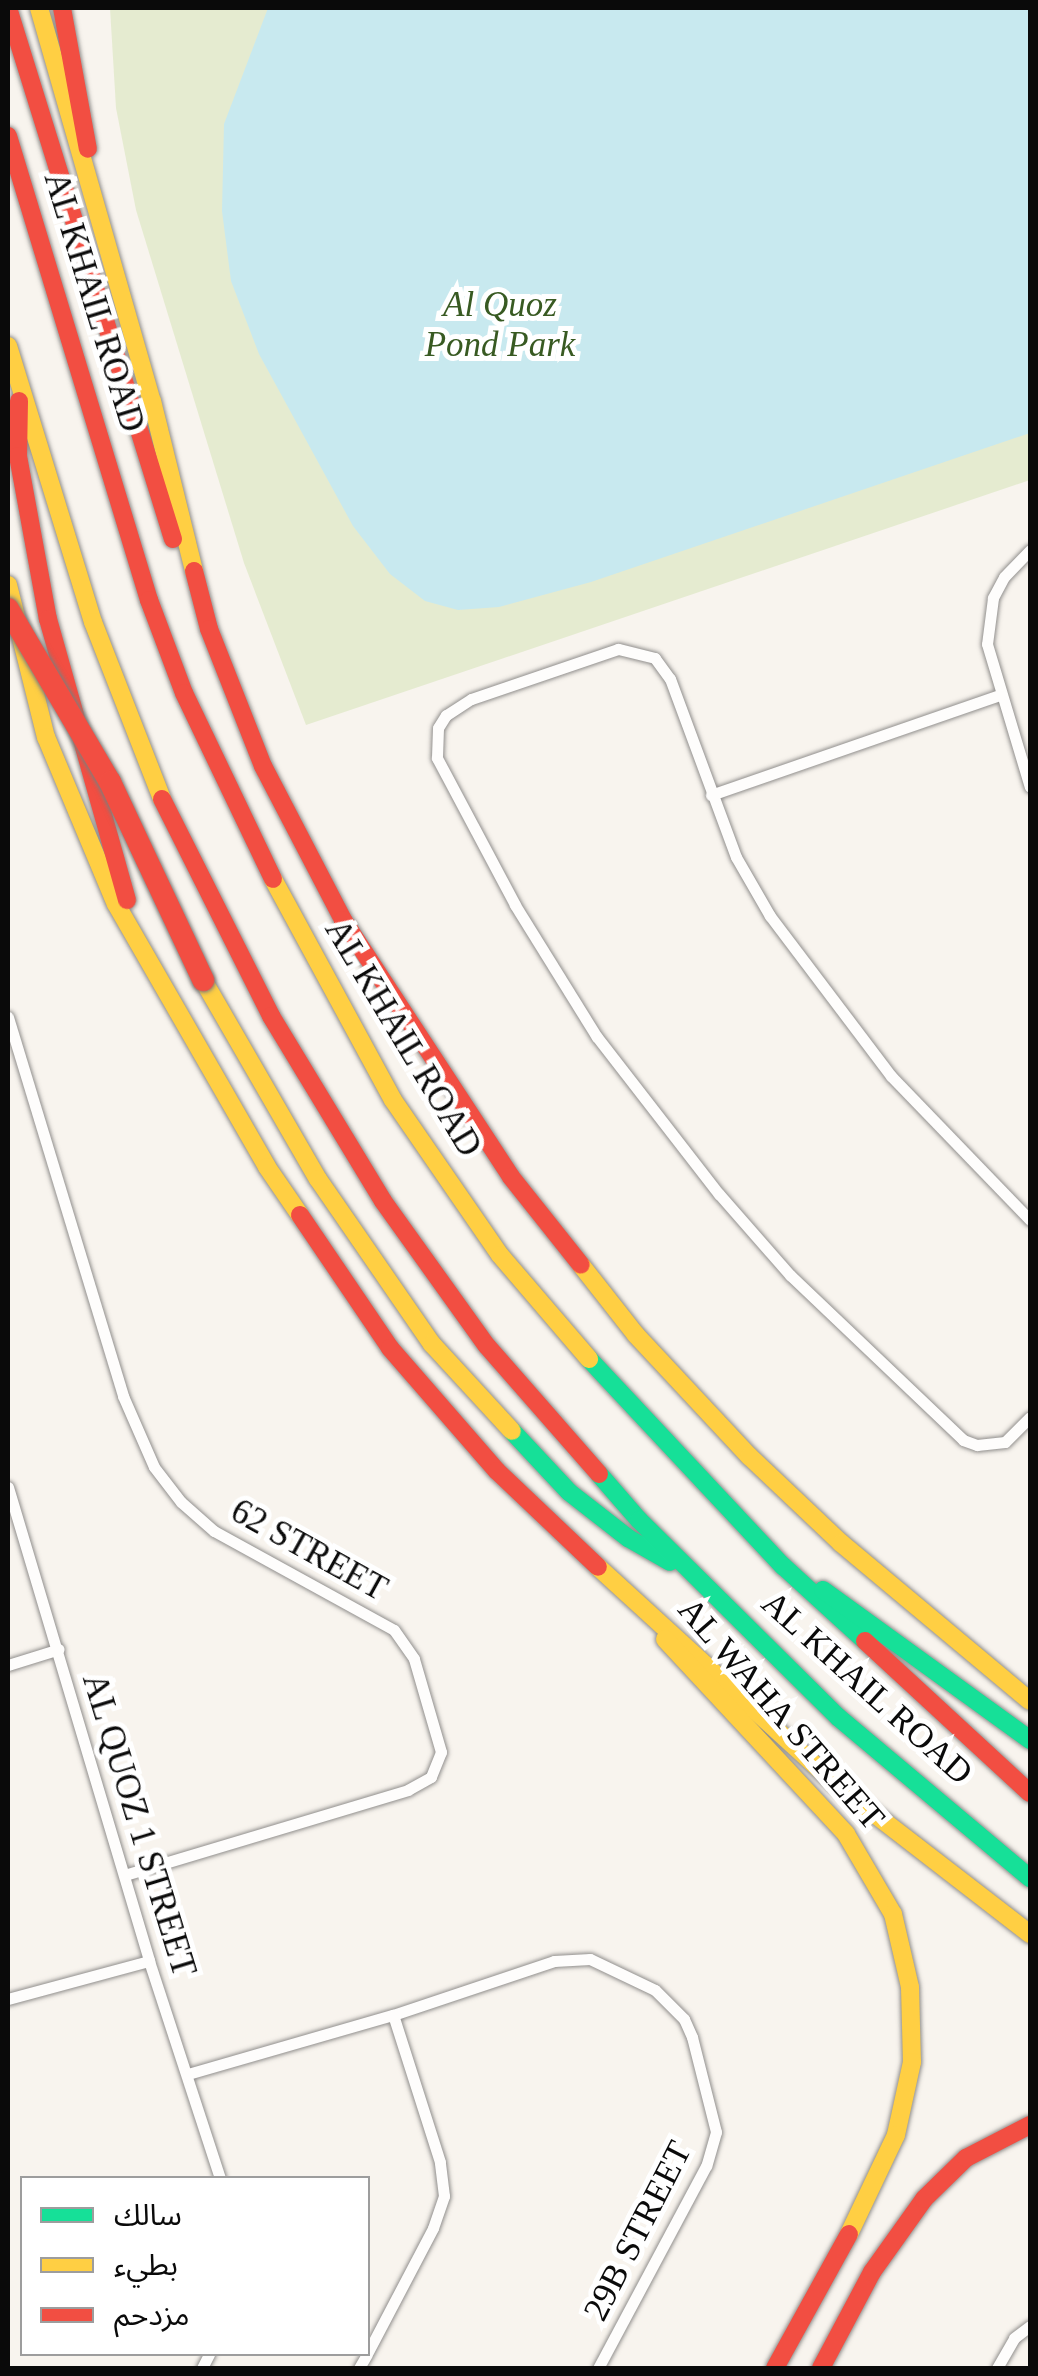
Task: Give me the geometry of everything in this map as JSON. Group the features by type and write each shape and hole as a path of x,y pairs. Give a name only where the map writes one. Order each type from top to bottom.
{"main road":[{"path":"8,8 158,500 195,582"},
{"path":"39,8 152,401 195,582 242,720 313,866 419,1043 558,1241 677,1380 762,1468 896,1593 1030,1700"},
{"path":"62,8 86,122 85,172"},
{"name":"AL KHAIL ROAD","path":"8,136 166,647 223,782 328,988 418,1140 500,1256 627,1404 784,1566 1030,1794"},
{"name":"AL KHAIL ROAD","path":"8,346 93,622 139,745 217,915 300,1068 383,1201 487,1346 586,1464 838,1717 1030,1878"},
{"path":"20,388 18,456 48,619 138,947"},
{"path":"8,585 26,669 60,776 138,947 267,1166 390,1348 497,1472 640,1607 852,1796 1030,1934"},
{"path":"8,609 104,772 203,980 327,1194 459,1378 514,1437 598,1516 694,1574"},
{"path":"784,1566 888,1633 1030,1740"},
{"name":"AL WAHA STREET","path":"640,1607 692,1672 846,1834 893,1914 906,1962 912,2049 896,2135 856,2222 775,2368"},
{"path":"821,2368 872,2272 924,2199 966,2158 1030,2125"}],"street":[{"path":"1030,550 1004,577 988,620 987,644 1030,786"},
{"path":"1030,1220 918,1107 837,1007 752,887 711,795 664,667 643,652 618,649 457,705 438,728 437,758 559,980 626,1079 754,1235 866,1351 963,1440 976,1445 1005,1442 1030,1417"},
{"path":"711,795 1000,696"},
{"name":"62 STREET","path":"8,1017 123,1396 154,1466 180,1502 214,1531 394,1630 414,1659 441,1752 431,1778 408,1790 124,1875"},
{"name":"AL QUOZ 1 STREET","path":"8,1487 150,1961 219,2176"},
{"path":"8,1664 59,1649"},
{"name":"29B STREET","path":"188,2074 572,1958 590,1960 624,1973 655,1990 684,2019 715,2115 714,2150 598,2368"},
{"path":"8,2004 150,1961"},
{"path":"370,2347 433,2228 444,2196 440,2162 393,2015"},
{"path":"997,2368 1014,2338 1030,2326"}],"green space":[{"name":"Al Quoz Pond Park","path":"110,8 1030,8 1030,480 306,725 244,563 136,210 116,108"}],"water":[{"name":"Al Quoz Pond Park","path":"268,8 1030,8 1030,433 591,582 499,607 458,610 425,601 390,574 353,526 259,354 231,281 222,211 224,124"}],"traffic: fast":[{"path":"589,1359 783,1566 865,1641"},
{"path":"512,1431 569,1492 628,1538 670,1562"},
{"path":"599,1474 639,1520 838,1717 1030,1878"},
{"path":"823,1590 1030,1740"}],"traffic: slow":[{"path":"39,8 152,401 194,571"},
{"path":"8,346 93,622 162,799"},
{"path":"8,585 46,737 116,904 267,1167 300,1215"},
{"path":"273,879 393,1100 500,1255 589,1359"},
{"path":"203,980 318,1179 432,1344 512,1431"},
{"path":"581,1265 636,1335 749,1456 841,1543 1030,1701"},
{"path":"598,1567 837,1785 1030,1934"},
{"path":"665,1639 846,1834 893,1914 910,1987 912,2062 896,2135 849,2234"}],"traffic: jam":[{"path":"8,8 173,539"},
{"path":"62,8 88,149"},
{"path":"8,136 149,600 184,693 273,879"},
{"path":"19,401 18,456 48,619 127,900"},
{"path":"194,571 209,629 263,766 343,920 511,1177 581,1265"},
{"path":"8,609 110,782 203,980"},
{"path":"162,799 271,1016 383,1201 487,1346 599,1474"},
{"path":"300,1215 390,1348 497,1471 598,1567"},
{"path":"865,1641 1030,1793"},
{"path":"821,2368 872,2272 924,2199 966,2158 1030,2125"},
{"path":"775,2368 849,2234"}]}
